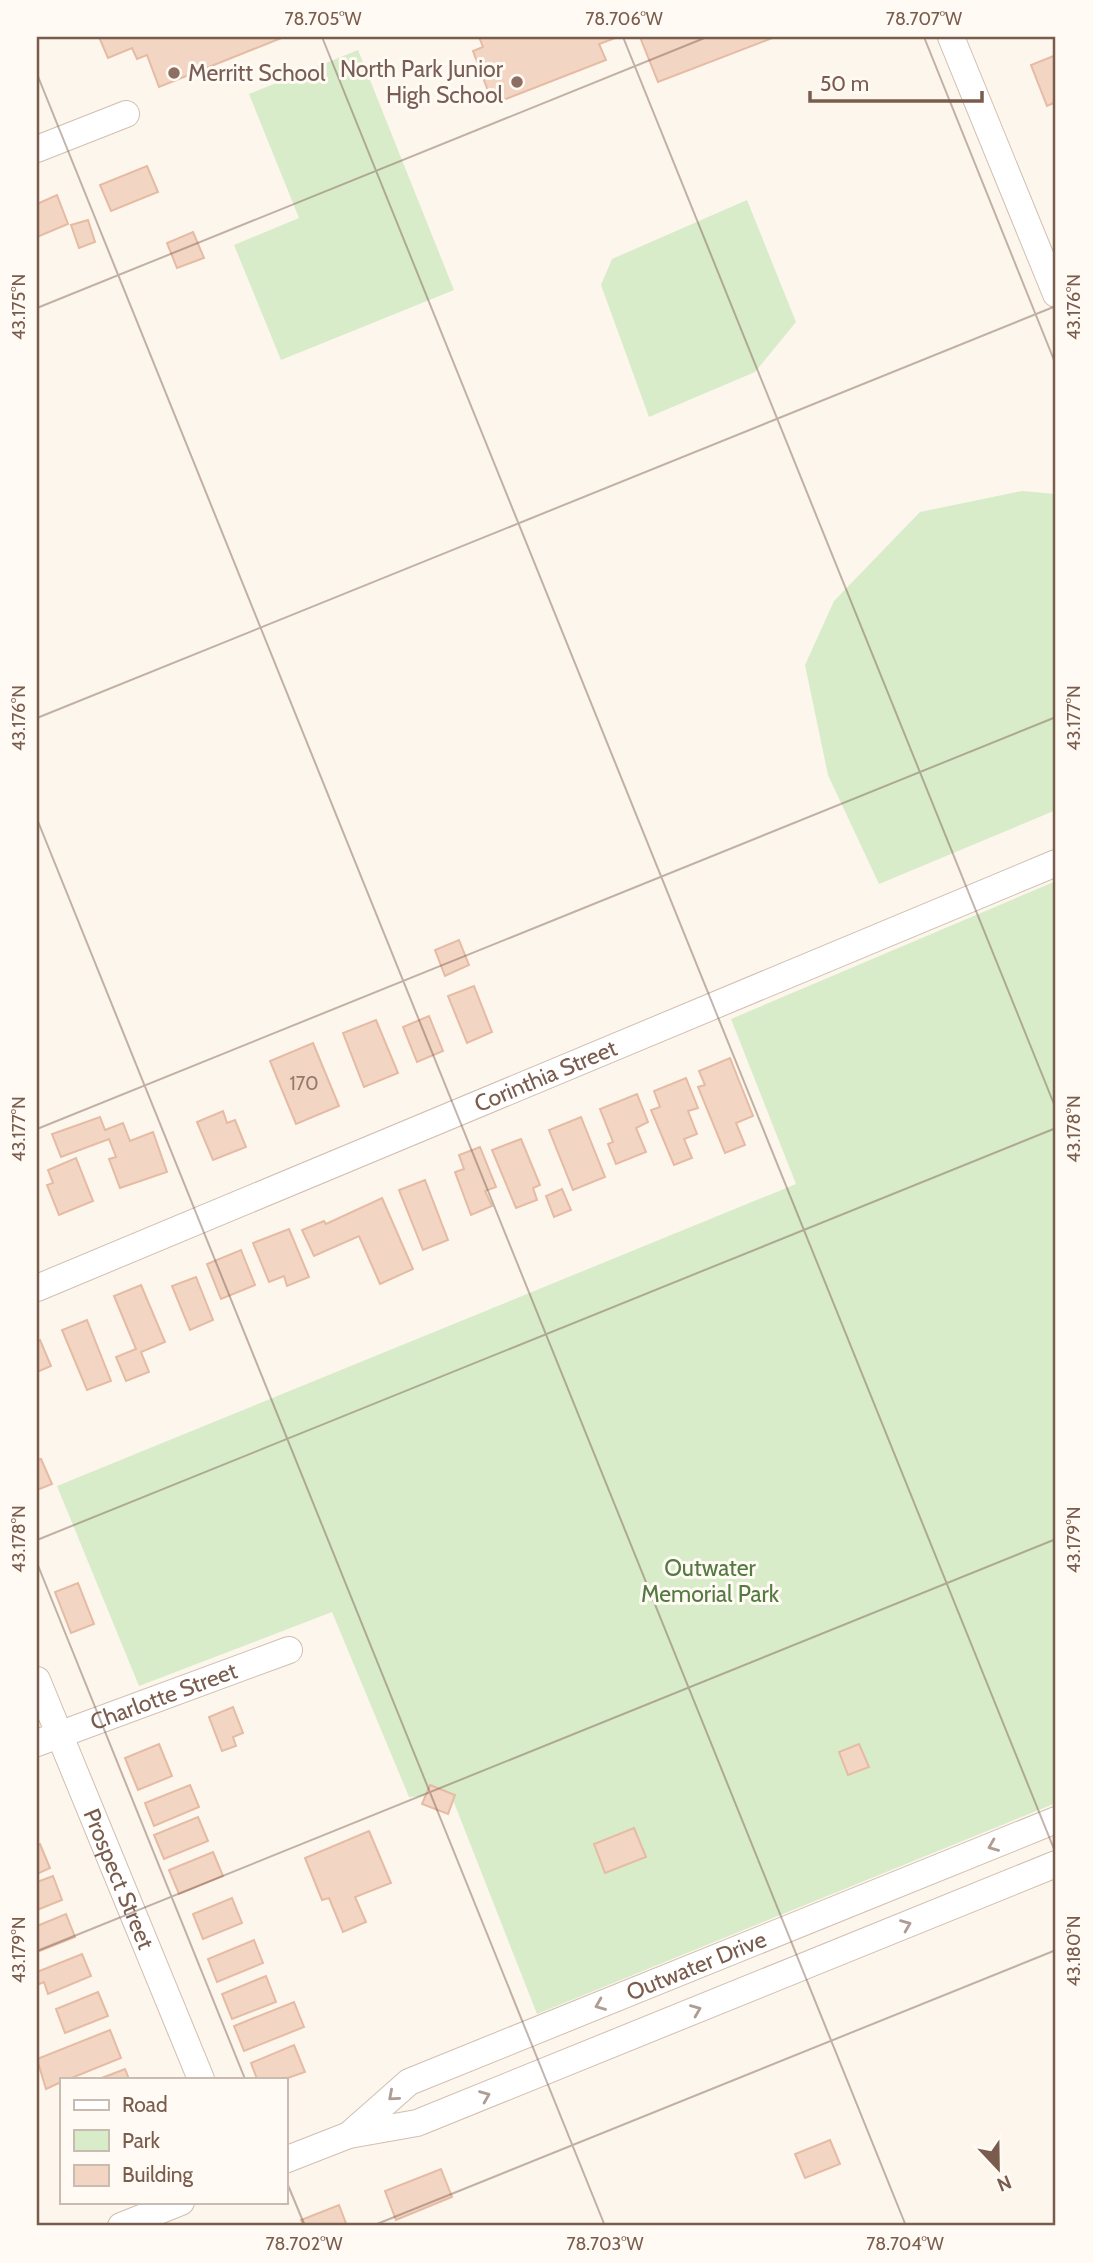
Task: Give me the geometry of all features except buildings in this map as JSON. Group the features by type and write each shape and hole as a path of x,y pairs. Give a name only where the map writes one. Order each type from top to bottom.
{"street":[{"path":"951,37 1056,295"},
{"path":"37,149 126,114"},
{"name":"Corinthia Street","path":"37,1288 1056,863"},
{"name":"Charlotte Street","path":"48,1739 289,1650"},
{"name":"Prospect Street","path":"37,1680 48,1739 201,2078"},
{"name":"Outwater Drive","path":"349,2134 409,2082 1056,1820"},
{"name":"Outwater Drive","path":"287,2159 349,2134 417,2123 1056,1864"},
{"path":"121,2226 176,2204"}],"green space":[{"path":"358,50 454,290 281,360 234,245 299,218 249,94"},
{"path":"747,200 796,322 755,372 649,417 601,285 612,259"},
{"path":"1022,491 1056,494 1056,810 879,884 828,775 805,665 834,601 920,512"},
{"name":"Outwater Memorial Park","path":"1056,881 1056,1803 537,2014 451,1795 409,1797 332,1612 139,1686 57,1486 796,1184 731,1019"}],"place":[{"name":"Merritt School","path":"174,73"},
{"name":"North Park Junior High School","path":"517,82"}]}
